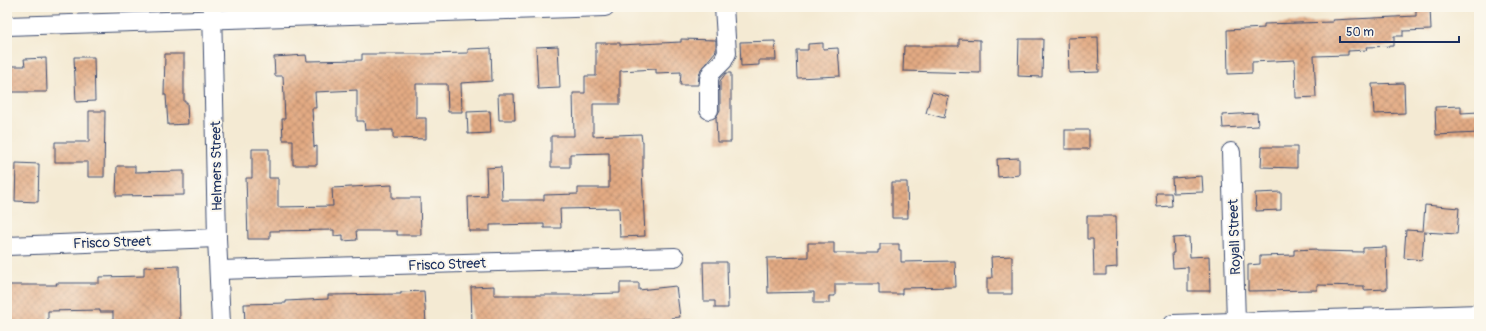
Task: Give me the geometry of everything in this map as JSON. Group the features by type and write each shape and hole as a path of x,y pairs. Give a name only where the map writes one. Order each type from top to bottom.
{"street":[{"path":"7,26 212,13 605,7"},
{"path":"709,110 711,73 723,61 727,53 724,7"},
{"name":"Helmers Street","path":"212,13 217,238 221,324"},
{"name":"Royall Street","path":"1231,152 1236,322"},
{"name":"Frisco Street","path":"7,246 217,238"},
{"name":"Frisco Street","path":"218,270 676,257"},
{"path":"1173,324 1479,314"}],"building":[{"path":"1416,7 1430,7 1431,30 1403,31 1403,36 1394,36 1394,46 1366,47 1367,50 1348,51 1348,55 1314,56 1316,97 1296,98 1295,60 1252,62 1252,73 1228,74 1227,30 1264,28 1264,24 1333,22 1332,20 1416,16"},
{"path":"1098,37 1099,72 1069,73 1068,38"},
{"path":"681,39 716,40 716,51 701,69 698,85 680,85 681,72 656,73 656,69 620,71 620,104 593,104 593,136 641,134 643,141 642,169 645,236 620,237 619,208 560,209 561,228 544,228 544,224 490,225 490,231 469,231 468,197 487,196 486,168 501,167 502,200 544,200 544,195 578,194 578,188 609,188 609,153 570,154 570,167 551,167 551,136 574,136 573,93 585,93 585,76 596,76 596,43 620,43 620,45 681,42"},
{"path":"959,39 980,40 980,73 903,71 904,46 959,46"},
{"path":"1019,39 1043,39 1042,77 1018,76"},
{"path":"775,41 776,60 759,60 759,65 741,66 740,42"},
{"path":"823,43 823,49 838,48 840,76 797,78 796,50 808,50 808,44"},
{"path":"558,46 560,88 538,89 536,47"},
{"path":"491,48 492,81 461,83 462,112 448,112 447,84 416,84 416,118 426,118 426,139 393,138 393,130 365,130 364,121 357,121 357,90 315,92 316,108 312,108 314,147 317,146 317,165 293,165 293,140 283,140 282,119 285,119 283,76 275,76 274,57 306,55 307,61 362,60 362,54 468,53 468,49"},
{"path":"165,54 184,54 184,102 187,102 188,124 168,125 166,95 164,95"},
{"path":"74,57 94,57 95,101 76,102"},
{"path":"46,58 47,92 7,92 7,66 25,66 24,59"},
{"path":"726,73 731,73 731,142 717,142 716,117 720,110 720,81"},
{"path":"1404,83 1405,113 1374,114 1372,84"},
{"path":"932,92 949,97 944,118 926,113"},
{"path":"498,94 514,94 515,120 499,120"},
{"path":"1461,106 1461,113 1479,112 1479,133 1436,135 1435,107"},
{"path":"89,111 105,111 104,177 88,177 88,162 55,162 55,142 89,142"},
{"path":"490,111 491,133 468,134 467,112"},
{"path":"1257,113 1258,126 1223,128 1222,115"},
{"path":"1065,130 1089,130 1089,149 1065,149"},
{"path":"1262,147 1297,147 1297,168 1261,167"},
{"path":"252,149 269,149 269,178 278,178 278,207 333,206 332,188 392,185 392,198 420,198 421,235 397,235 397,231 356,231 357,240 343,241 343,235 334,236 334,230 270,231 270,239 248,239 246,178 252,178"},
{"path":"1019,158 1019,175 998,177 997,159"},
{"path":"16,163 39,164 38,202 15,201"},
{"path":"117,166 135,166 135,172 184,171 184,195 116,196"},
{"path":"1202,176 1203,192 1173,193 1172,178"},
{"path":"892,182 907,182 908,218 892,218"},
{"path":"1281,192 1281,210 1256,211 1255,193"},
{"path":"1156,193 1171,193 1172,206 1157,207"},
{"path":"1425,205 1459,208 1457,234 1424,232 1422,260 1404,258 1406,230 1423,231"},
{"path":"1087,216 1116,216 1117,267 1106,268 1106,275 1094,275 1093,239 1087,239"},
{"path":"1189,237 1190,257 1209,256 1210,291 1188,291 1188,267 1173,268 1173,238"},
{"path":"808,243 834,243 834,253 878,253 878,250 880,250 880,244 899,244 899,250 901,250 901,262 955,261 956,287 902,288 902,294 879,294 879,284 835,284 835,296 829,296 829,303 814,303 814,292 768,293 767,258 808,257"},
{"path":"1386,247 1387,289 1364,290 1364,286 1317,285 1317,290 1248,291 1248,265 1260,264 1260,256 1294,255 1294,250 1316,249 1317,251 1363,252 1363,248"},
{"path":"1012,256 1012,294 987,294 987,278 992,278 991,257"},
{"path":"703,262 727,262 728,308 715,308 715,301 704,301"},
{"path":"179,266 180,324 142,324 142,321 113,323 113,312 100,312 100,310 48,311 48,324 35,324 35,322 7,323 7,285 99,283 99,277 144,276 144,267"},
{"path":"620,283 639,283 639,290 676,286 680,317 671,318 672,324 657,324 656,320 604,321 604,323 576,324 472,324 471,287 494,286 494,295 584,295 620,293"},
{"path":"424,291 426,324 245,324 244,304 286,303 286,301 328,299 328,295 401,294 401,292"}]}
